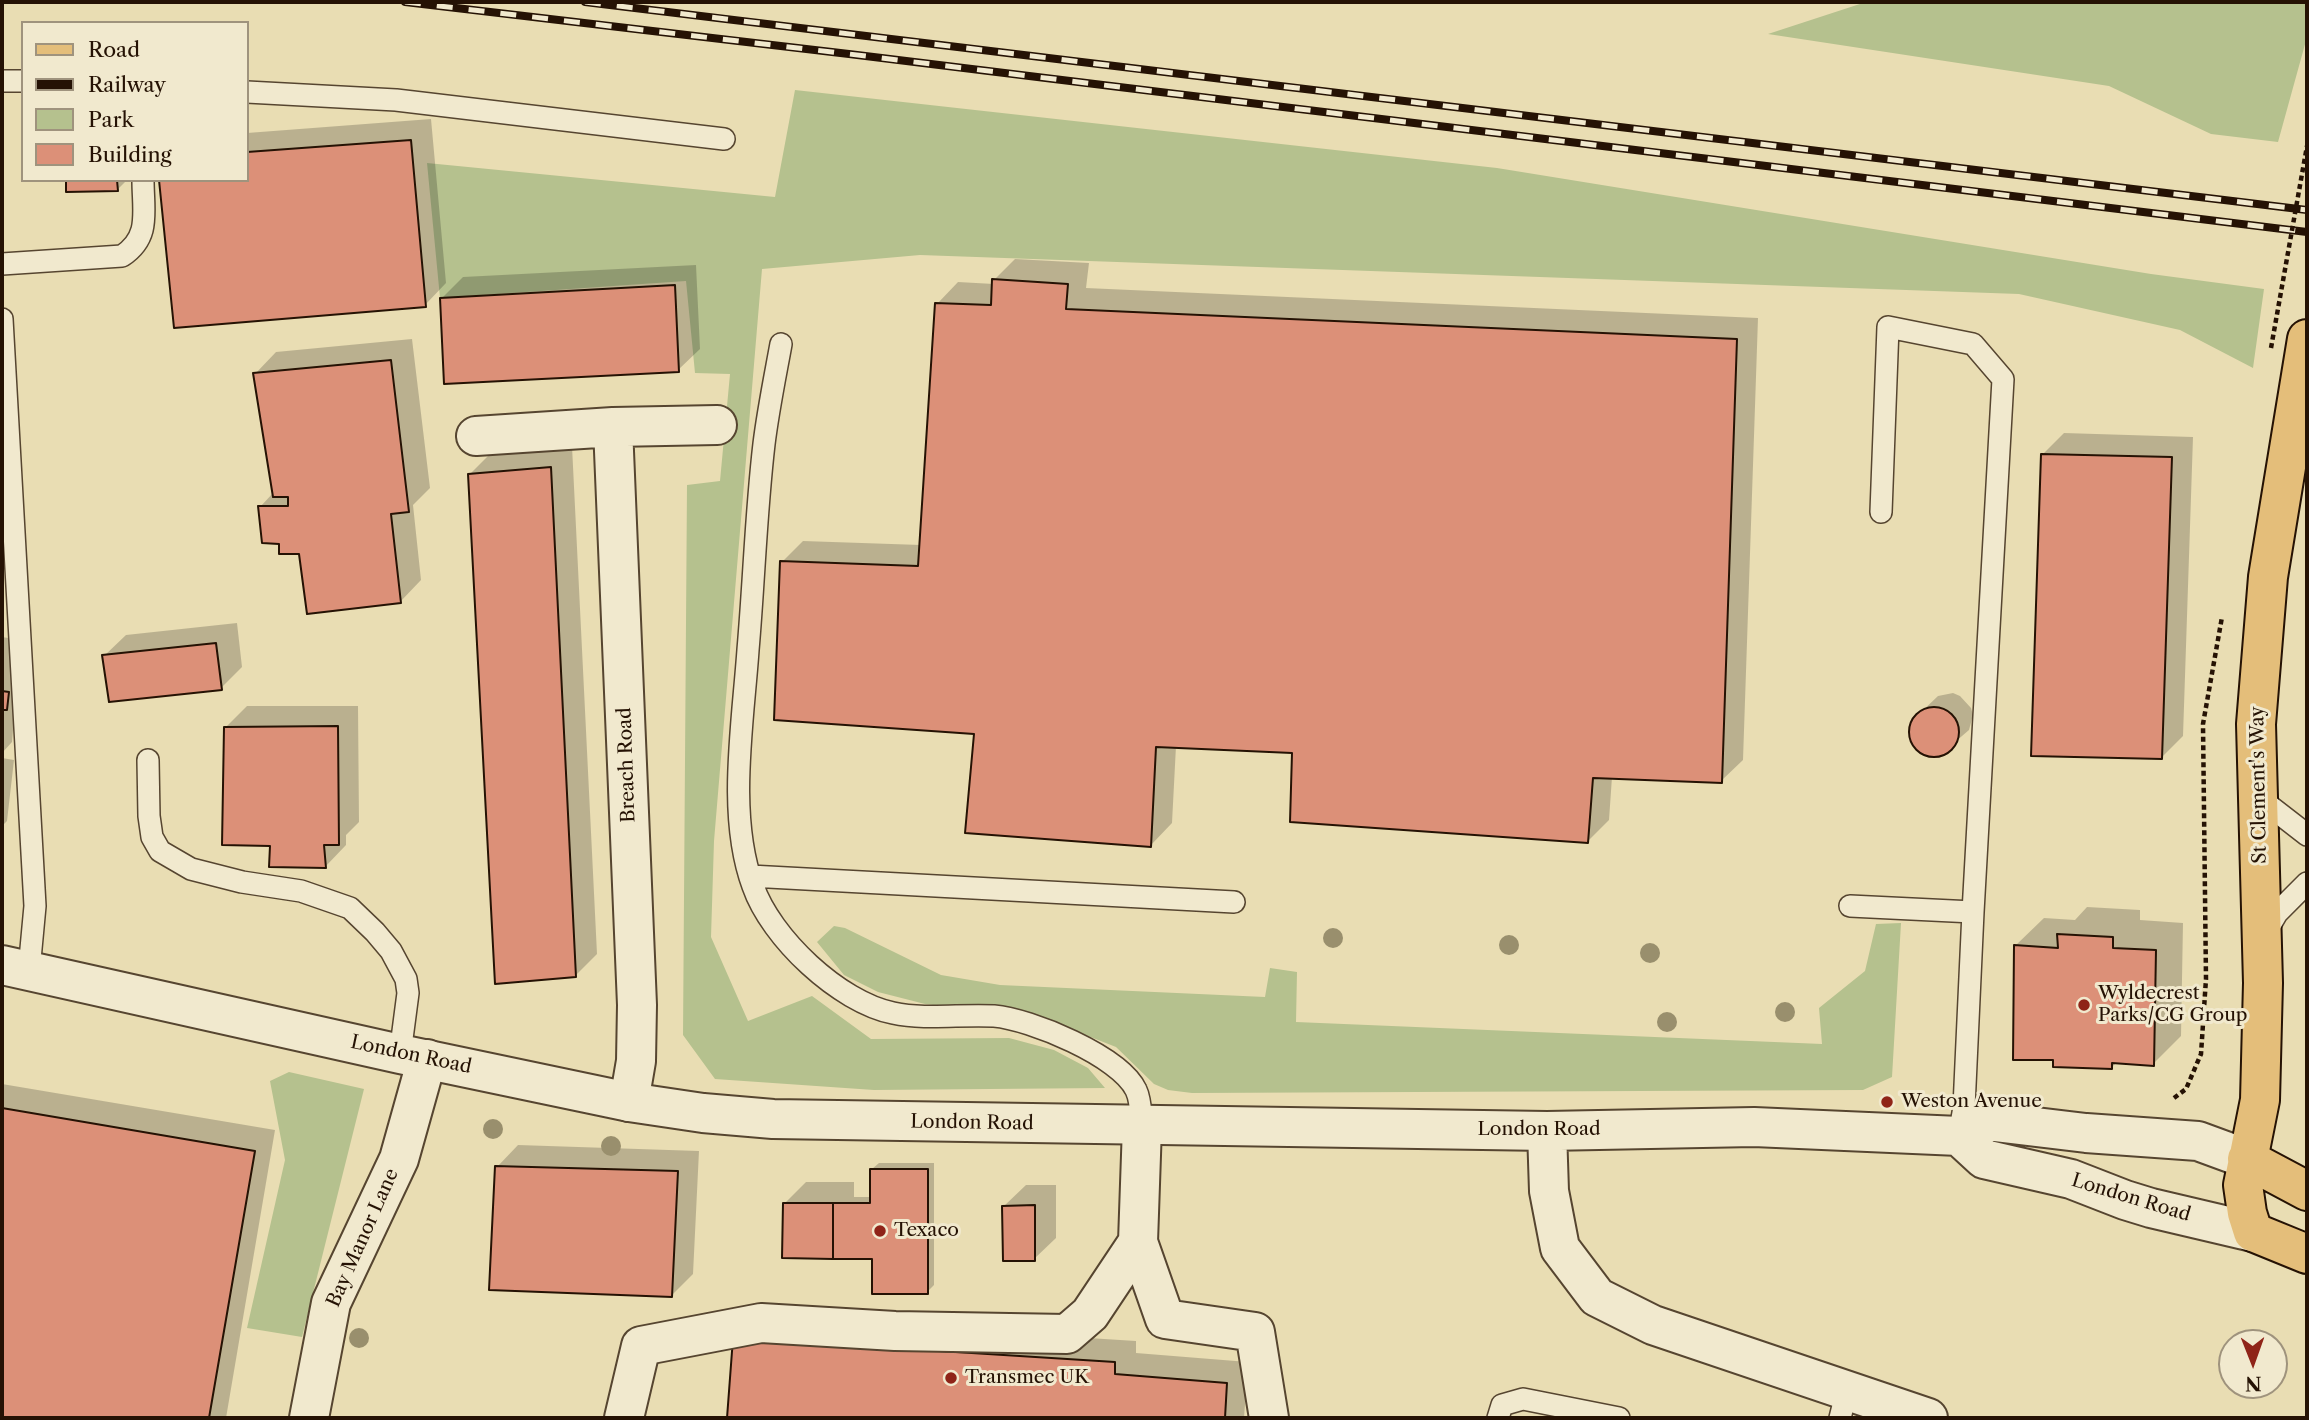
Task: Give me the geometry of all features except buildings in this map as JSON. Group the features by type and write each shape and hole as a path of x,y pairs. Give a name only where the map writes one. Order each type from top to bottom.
{"main road":[{"name":"St Clement's Way","path":"2253,1232 2246,1213 2243,1185 2260,1100 2261,938 2256,724 2268,578 2294,346"},
{"name":"London Road","path":"2247,1159 2307,1191"},
{"name":"London Road","path":"2253,1232 2307,1254"}],"street":[{"path":"475,436 613,427 717,425"},
{"name":"Breach Road","path":"613,427 637,1005 636,1061 629,1102"},
{"name":"London Road","path":"15,967 629,1102 703,1113 773,1119 1142,1126 1547,1131 1754,1127 1959,1136 1986,1121 2086,1133 2198,1141 2247,1159"},
{"name":"Bay Manor Lane","path":"309,1418 331,1303 399,1159 413,1056"},
{"path":"1142,1126 1138,1242 1165,1319 1255,1332 1269,1418"},
{"path":"1547,1131 1549,1191 1560,1248 1597,1297 1653,1325 1843,1404 1928,1418"},
{"name":"London Road","path":"1959,1136 1984,1158 2071,1179 2151,1208 2253,1232"},
{"path":"624,1418 641,1346 761,1323 895,1331 1068,1334 1090,1314 1138,1242"}],"lane":[{"path":"2,81 21,81"},
{"path":"248,92 396,100 724,139"},
{"path":"2,264 122,256 133,249 143,234 143,182"},
{"path":"2,318 6,454 34,906 15,967"},
{"path":"1881,512 1888,327 1973,344 2003,379 1964,1107 1959,1136"},
{"path":"781,344 764,444 739,766 741,837 753,887 772,920 804,962 848,995 892,1013 997,1017 1053,1033 1118,1067 1136,1090 1142,1126"},
{"path":"148,760 149,816 152,836 160,851 191,869 242,883 301,891 350,908 375,932 391,951 406,979 413,1056"},
{"path":"2258,797 2307,835"},
{"path":"750,876 1234,902"},
{"path":"2261,938 2277,912 2307,883"},
{"path":"1850,906 1973,912"},
{"path":"1498,1418 1502,1405 1523,1399 1619,1418"}],"path":[{"path":"2294,346 2307,146"}],"green space":[{"path":"1866,2 2307,2 2307,37 2278,142 2211,134 2109,86 1768,34"},
{"path":"795,90 1497,168 2151,274 2264,289 2253,368 2180,330 2019,294 920,255 762,269 714,841 711,937 748,1021 812,996 871,1039 1009,1038 1054,1050 1088,1068 1105,1088 874,1090 715,1079 683,1035 687,485 720,481 730,374 695,373 686,281 440,298 427,163 775,197"},
{"path":"1901,923 1892,1077 1863,1090 1192,1093 1168,1090 1154,1084 1116,1047 1065,1027 1016,1015 925,1004 878,992 844,975 817,942 834,926 845,928 941,975 1000,985 1265,997 1270,968 1297,972 1296,1022 1822,1044 1819,1008 1865,971 1876,924"},
{"path":"289,1072 364,1089 302,1337 247,1328 285,1160 270,1081"}],"railway":[{"path":"405,2 2307,232"},
{"path":"585,2 2307,210"}],"place":[{"name":"Wyldecrest Parks/CG Group","path":"2084,1005"},
{"name":"Weston Avenue","path":"1887,1102"},
{"name":"Texaco","path":"880,1231"},
{"name":"Transmec UK","path":"951,1378"}]}
